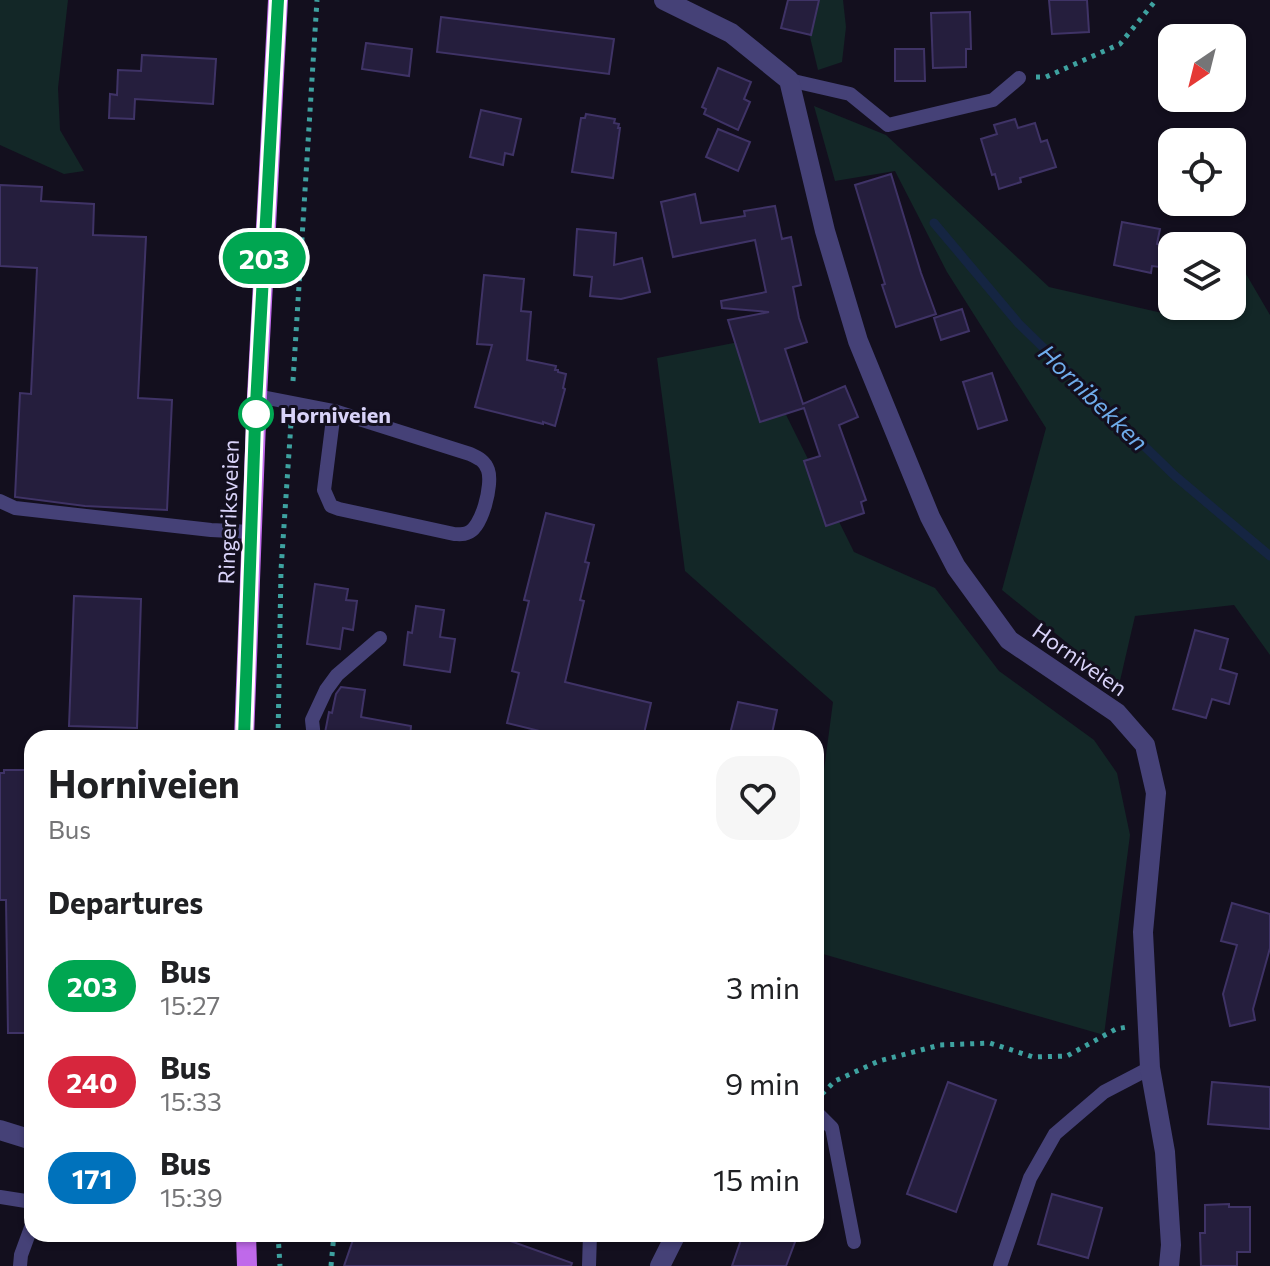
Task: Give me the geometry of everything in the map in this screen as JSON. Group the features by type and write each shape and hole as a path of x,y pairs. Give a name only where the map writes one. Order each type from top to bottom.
{"main road":[{"name":"Ringeriksveien","path":"244,730 257,396 278,0"},
{"path":"246,1242 247,1266"}],"street":[{"path":"664,0 731,33 789,80"},
{"name":"Horniveien","path":"789,80 825,231 858,341 930,517 956,567 1009,640 1117,713 1145,745 1156,793 1143,932 1150,1068 1165,1152 1171,1245 1169,1266"},
{"path":"0,1130 24,1138"},
{"path":"660,1266 672,1242"}],"lane":[{"path":"789,80 850,94 888,125 993,100 1019,78"},
{"path":"257,396 334,411 482,459 490,477 481,519 476,527 467,533 454,534 331,506 324,490 334,411"},
{"path":"0,501 15,508 251,532"},
{"path":"313,730 312,720 326,690 337,675 380,638"},
{"path":"1000,1266 1030,1178 1055,1134 1104,1092 1150,1068"},
{"path":"824,1120 832,1128 854,1242"},
{"path":"0,1197 24,1201"},
{"path":"589,1266 590,1242"},
{"path":"5,1266 20,1260"}],"path":[{"path":"278,730 281,570 317,0"},
{"path":"1019,78 1046,77 1120,44 1156,0"},
{"path":"824,1092 835,1081 879,1061 940,1045 990,1043 1033,1057 1067,1056 1116,1029 1148,1025"},
{"path":"278,1242 280,1266"},
{"path":"331,1266 333,1242"}],"green space":[{"path":"0,0 68,0 58,88 60,130 84,171 64,174 0,145"},
{"path":"801,0 843,0 846,27 842,62 818,70"},
{"path":"814,106 886,135 1049,287 1158,312 1158,320 1246,320 1246,274 1270,315 1270,655 1234,605 1135,616 1119,685 1002,590 1046,428 947,272 895,171 835,181"},
{"path":"749,340 854,552 935,588 999,671 1094,740 1117,773 1130,835 1104,1035 824,954 824,770 833,702 685,571 657,358"}],"building":[{"path":"788,0 819,0 811,35 781,28"},
{"path":"1049,0 1087,0 1089,32 1052,34"},
{"path":"970,12 971,49 966,49 966,67 933,68 931,13"},
{"path":"441,17 614,39 609,74 437,52"},
{"path":"366,43 412,49 409,76 362,69"},
{"path":"895,49 924,49 925,81 895,81"},
{"path":"142,55 216,59 213,104 135,99 134,119 109,118 110,94 117,95 118,70 141,71"},
{"path":"718,68 751,82 744,99 750,102 738,130 704,114 706,109 702,107"},
{"path":"481,110 521,119 513,155 505,153 503,165 470,157"},
{"path":"586,114 615,119 614,123 619,124 613,178 572,172 581,118 585,118"},
{"path":"1015,119 1018,128 1035,123 1041,142 1047,140 1056,167 1020,178 1021,182 999,189 981,139 997,134 994,125"},
{"path":"718,129 750,142 738,171 706,157"},
{"path":"891,174 936,314 896,327 855,185"},
{"path":"0,185 42,187 41,201 94,204 93,235 146,237 138,398 172,400 167,510 85,506 15,497 20,393 31,394 37,268 0,266"},
{"path":"695,194 701,223 745,216 744,211 775,206 782,239 791,237 801,285 793,287 807,342 785,349 803,404 845,386 858,417 839,425 866,500 861,502 864,513 826,526 804,461 820,456 804,408 760,422 728,320 769,312 722,308 721,301 766,292 755,240 673,257 661,202"},
{"path":"1122,222 1160,229 1158,267 1152,266 1151,273 1114,265"},
{"path":"577,229 616,233 614,265 642,258 650,292 621,299 590,296 592,277 574,275"},
{"path":"484,275 524,279 521,311 531,312 527,360 556,366 555,370 566,374 555,426 475,407 492,345 477,344"},
{"path":"962,309 969,331 941,340 934,318"},
{"path":"992,373 1007,420 978,429 963,382"},
{"path":"546,513 594,525 580,600 584,601 565,682 651,703 645,730 535,730 507,723 519,673 512,671 529,601 524,600"},
{"path":"315,584 348,589 346,600 357,601 353,630 343,628 340,649 307,644"},
{"path":"74,596 141,599 137,728 69,726"},
{"path":"416,606 444,610 440,637 455,639 450,672 404,665 408,632 412,633"},
{"path":"1195,630 1228,639 1220,669 1237,674 1229,704 1212,699 1206,718 1173,709"},
{"path":"341,687 365,690 361,717 411,726 411,730 326,730"},
{"path":"738,702 777,710 773,730 731,730"},
{"path":"4,770 24,770 24,1033 8,1033 6,900 0,900 0,773"},
{"path":"1232,903 1270,914 1270,948 1253,1009 1255,1020 1230,1026 1223,994 1237,945 1221,941"},
{"path":"948,1082 996,1100 956,1212 907,1194"},
{"path":"1212,1082 1270,1087 1270,1129 1208,1124"},
{"path":"1052,1194 1102,1208 1088,1258 1038,1244"},
{"path":"1229,1204 1229,1207 1250,1207 1250,1252 1237,1252 1237,1266 1201,1266 1200,1233 1205,1233 1205,1205"},
{"path":"352,1242 513,1242 572,1263 571,1266 344,1266"},
{"path":"740,1242 795,1242 786,1266 732,1266"}],"waterway":[{"name":"Hornibekken","path":"934,223 1019,324 1174,475 1270,556"}],"bus line":[{"name":"203","path":"244,730 255,423 278,0"}],"place":[{"name":"Horniveien","path":"256,414"}]}
